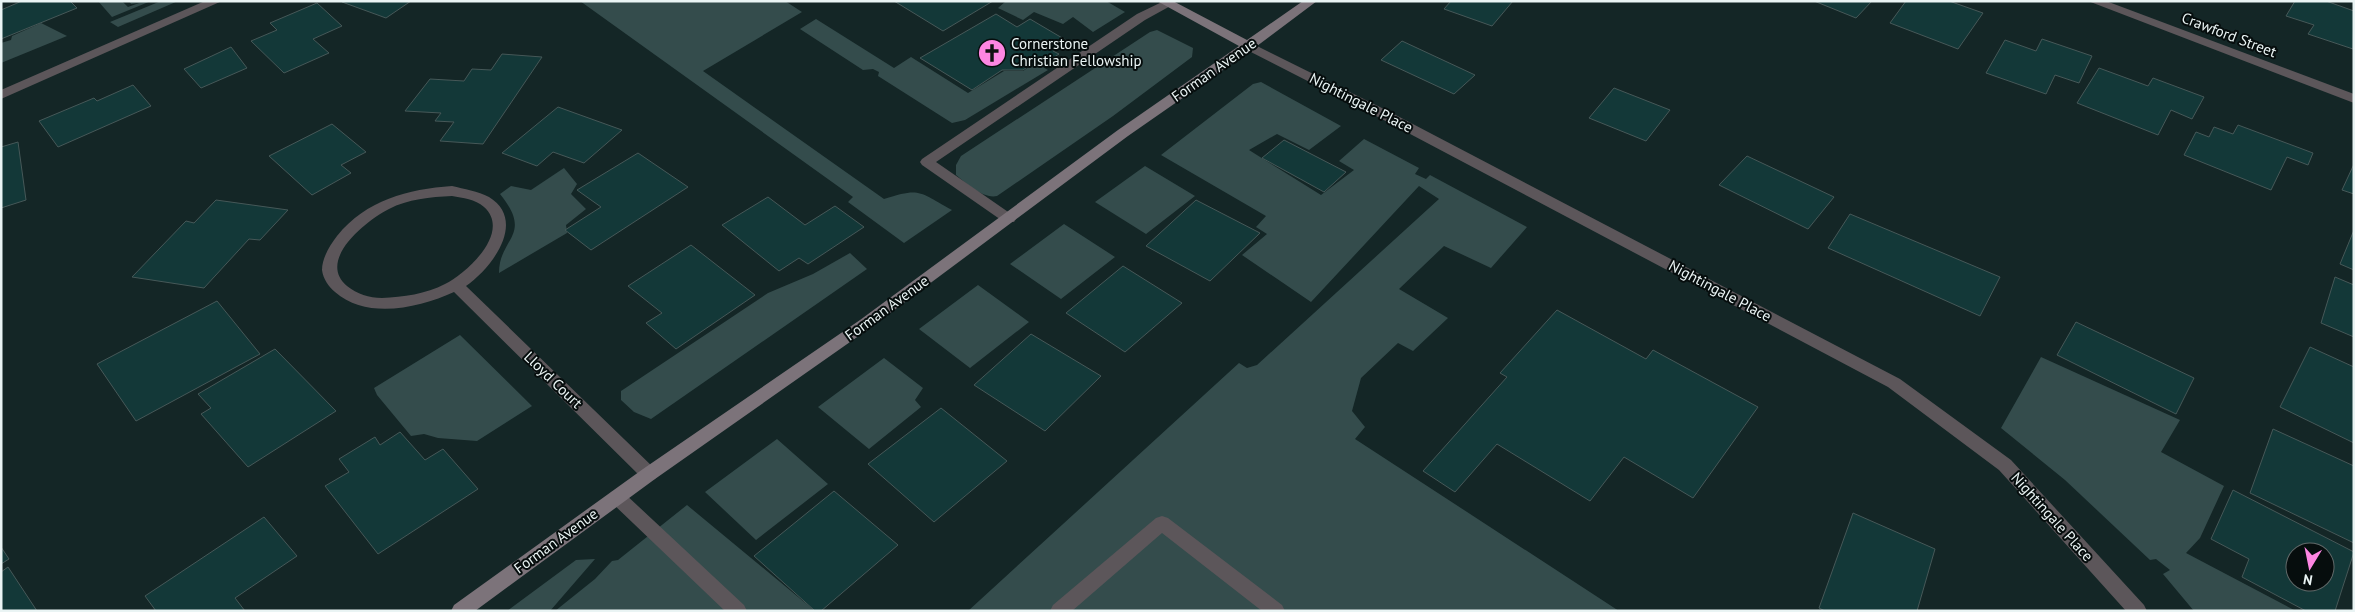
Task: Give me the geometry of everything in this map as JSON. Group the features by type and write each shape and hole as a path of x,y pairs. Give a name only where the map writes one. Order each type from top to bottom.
{"street":[{"path":"1,95 216,1"},
{"name":"Forman Avenue","path":"460,611 617,497 865,324 1123,133 1311,1"},
{"name":"Crawford Street","path":"2094,1 2354,99"},
{"path":"1009,219 927,162 1141,17 1166,3 1249,46"},
{"name":"Nightingale Place","path":"1249,46 1400,123 1894,383 2005,465 2138,611"},
{"path":"452,191 477,196 493,207 500,223 496,245 480,265 456,285 414,300 383,304 358,299 339,289 333,280 330,263 337,243 359,220 384,205 425,192 452,191"},
{"name":"Lloyd Court","path":"456,285 650,474"},
{"path":"617,497 738,611"},
{"path":"1060,611 1162,523 1276,611"}],"shaded area":[{"path":"98,1 122,1 128,7 139,3 131,4 129,1 151,1 112,17"},
{"path":"161,1 178,1 118,27 110,22"},
{"path":"580,1 785,1 802,12 703,71 884,199 906,193 920,193 952,210 904,243 848,202 853,197"},
{"path":"1006,1 1106,1 1125,12 1093,32 1073,17 1063,24 1034,12 1023,20 998,8"},
{"path":"816,19 894,68 911,57 968,93 1004,71 1023,71 1035,63 1048,70 965,120 952,123 878,76 879,72 873,69 863,70 800,29"},
{"path":"41,23 67,36 1,63 1,43 11,40 12,36"},
{"path":"1157,30 1193,48 1192,57 1113,116 997,196 981,193 956,175 956,165 961,156 1150,32"},
{"path":"1261,82 1341,126 1309,150 1277,134 1249,150 1321,195 1354,170 1339,161 1364,139 1419,168 1415,174 1426,179 1430,175 1527,227 1491,268 1444,246 1399,289 1448,318 1413,351 1398,343 1361,378 1352,411 1365,427 1355,439 1619,611 968,611 1239,363 1247,368 1257,365 1439,199 1419,186 1311,302 1242,255 1267,234 1256,227 1266,216 1161,155 1253,84"},
{"path":"1145,166 1195,196 1146,234 1095,202"},
{"path":"564,168 577,184 571,194 586,209 566,225 567,233 499,273 500,261 515,228 510,208 500,194 511,186 531,190"},
{"path":"1064,224 1115,257 1061,299 1010,264"},
{"path":"850,253 867,269 651,419 634,412 621,400 621,391 768,293 813,274"},
{"path":"978,285 1029,322 970,368 919,329"},
{"path":"460,335 532,406 477,441 438,438 424,434 411,436 377,395 374,388"},
{"path":"2041,357 2180,420 2161,452 2224,486 2200,538 2186,553 2296,611 2194,611 2163,574 2170,570 2156,559 2150,560 2065,480 2001,428"},
{"path":"884,358 923,388 915,400 921,407 869,449 818,407"},
{"path":"777,439 828,484 756,540 705,492"},
{"path":"687,505 815,611 555,611 595,579 612,561 618,560"},
{"path":"595,559 550,611 507,611 576,560"}],"building":[{"path":"22,1 70,1 77,8 1,39 1,10"},
{"path":"343,1 411,1 386,18 342,2"},
{"path":"894,1 993,1 943,31"},
{"path":"1451,1 1513,1 1492,26 1444,9"},
{"path":"1814,1 1872,1 1856,18"},
{"path":"1906,1 1949,1 1983,13 1958,49 1890,23"},
{"path":"2295,1 2326,1 2354,11 2353,49 2308,34 2314,25 2286,16"},
{"path":"317,3 342,26 313,39 329,53 284,73 251,41 277,30 270,23"},
{"name":"Cornerstone Christian Fellowship","path":"996,14 1017,27 1030,19 1069,42 1053,51 1059,54 1042,65 1036,61 1023,70 1002,70 972,90 920,58"},
{"path":"2042,39 2092,56 2079,83 2055,75 2046,94 1986,73 2005,40 2036,51"},
{"path":"1402,41 1475,75 1454,94 1381,60"},
{"path":"231,47 247,68 201,88 184,69"},
{"path":"502,54 542,57 483,144 440,141 454,122 435,121 441,113 405,111 430,79 464,81 472,69 491,70"},
{"path":"2099,68 2148,86 2153,78 2204,97 2192,119 2171,110 2158,135 2077,103"},
{"path":"133,85 151,106 58,147 39,121 94,98 97,101"},
{"path":"1614,88 1670,110 1646,141 1589,118"},
{"path":"558,107 622,130 584,163 553,152 537,166 502,153"},
{"path":"332,124 366,152 341,165 351,173 312,195 269,156"},
{"path":"2238,125 2313,153 2308,165 2287,157 2271,190 2184,155 2196,132 2209,137 2214,127 2233,134"},
{"path":"1284,140 1346,172 1324,192 1262,158"},
{"path":"18,142 26,200 1,208 1,147"},
{"path":"638,153 688,187 591,250 565,230 601,207 577,190"},
{"path":"1747,156 1834,197 1808,229 1719,185"},
{"path":"2354,164 2354,194 2342,190"},
{"path":"768,197 805,225 835,206 864,227 808,264 799,258 779,271 722,225"},
{"path":"216,200 288,210 260,240 249,239 204,288 132,277 186,221 194,223"},
{"path":"1196,200 1260,233 1210,281 1146,246"},
{"path":"1850,214 2000,277 1980,316 1828,248"},
{"path":"2354,230 2354,270 2340,264"},
{"path":"691,245 755,295 676,349 646,323 662,313 628,286"},
{"path":"1123,266 1182,303 1125,352 1066,313"},
{"path":"2335,277 2354,285 2354,337 2321,323"},
{"path":"217,301 260,354 136,421 97,364"},
{"path":"1557,310 1646,359 1653,350 1758,407 1693,498 1624,457 1590,501 1497,444 1455,492 1423,471 1507,377 1500,373"},
{"path":"2076,322 2194,378 2176,414 2057,355"},
{"path":"1031,334 1101,376 1045,431 974,385"},
{"path":"2310,347 2354,367 2354,443 2280,407"},
{"path":"275,349 336,411 248,467 201,414 211,408 198,394"},
{"path":"941,408 1007,461 934,522 868,464"},
{"path":"2273,429 2354,466 2354,543 2250,493"},
{"path":"400,432 425,460 443,449 478,489 378,554 325,486 349,472 339,459 375,437 380,445"},
{"path":"2233,490 2334,542 2285,542 2285,592 2335,592 2335,542 2354,552 2335,611 2306,611 2242,577 2249,559 2211,539"},
{"path":"834,491 898,545 821,611 815,611 754,556"},
{"path":"1853,513 1935,549 1917,611 1825,611 1819,608"},
{"path":"264,517 297,556 235,598 245,611 156,611 145,596"},
{"path":"1,547 9,559 1,564"},
{"path":"8,567 37,611 1,611 1,572"}],"place":[{"name":"Cornerstone Christian Fellowship","path":"992,53"}]}
